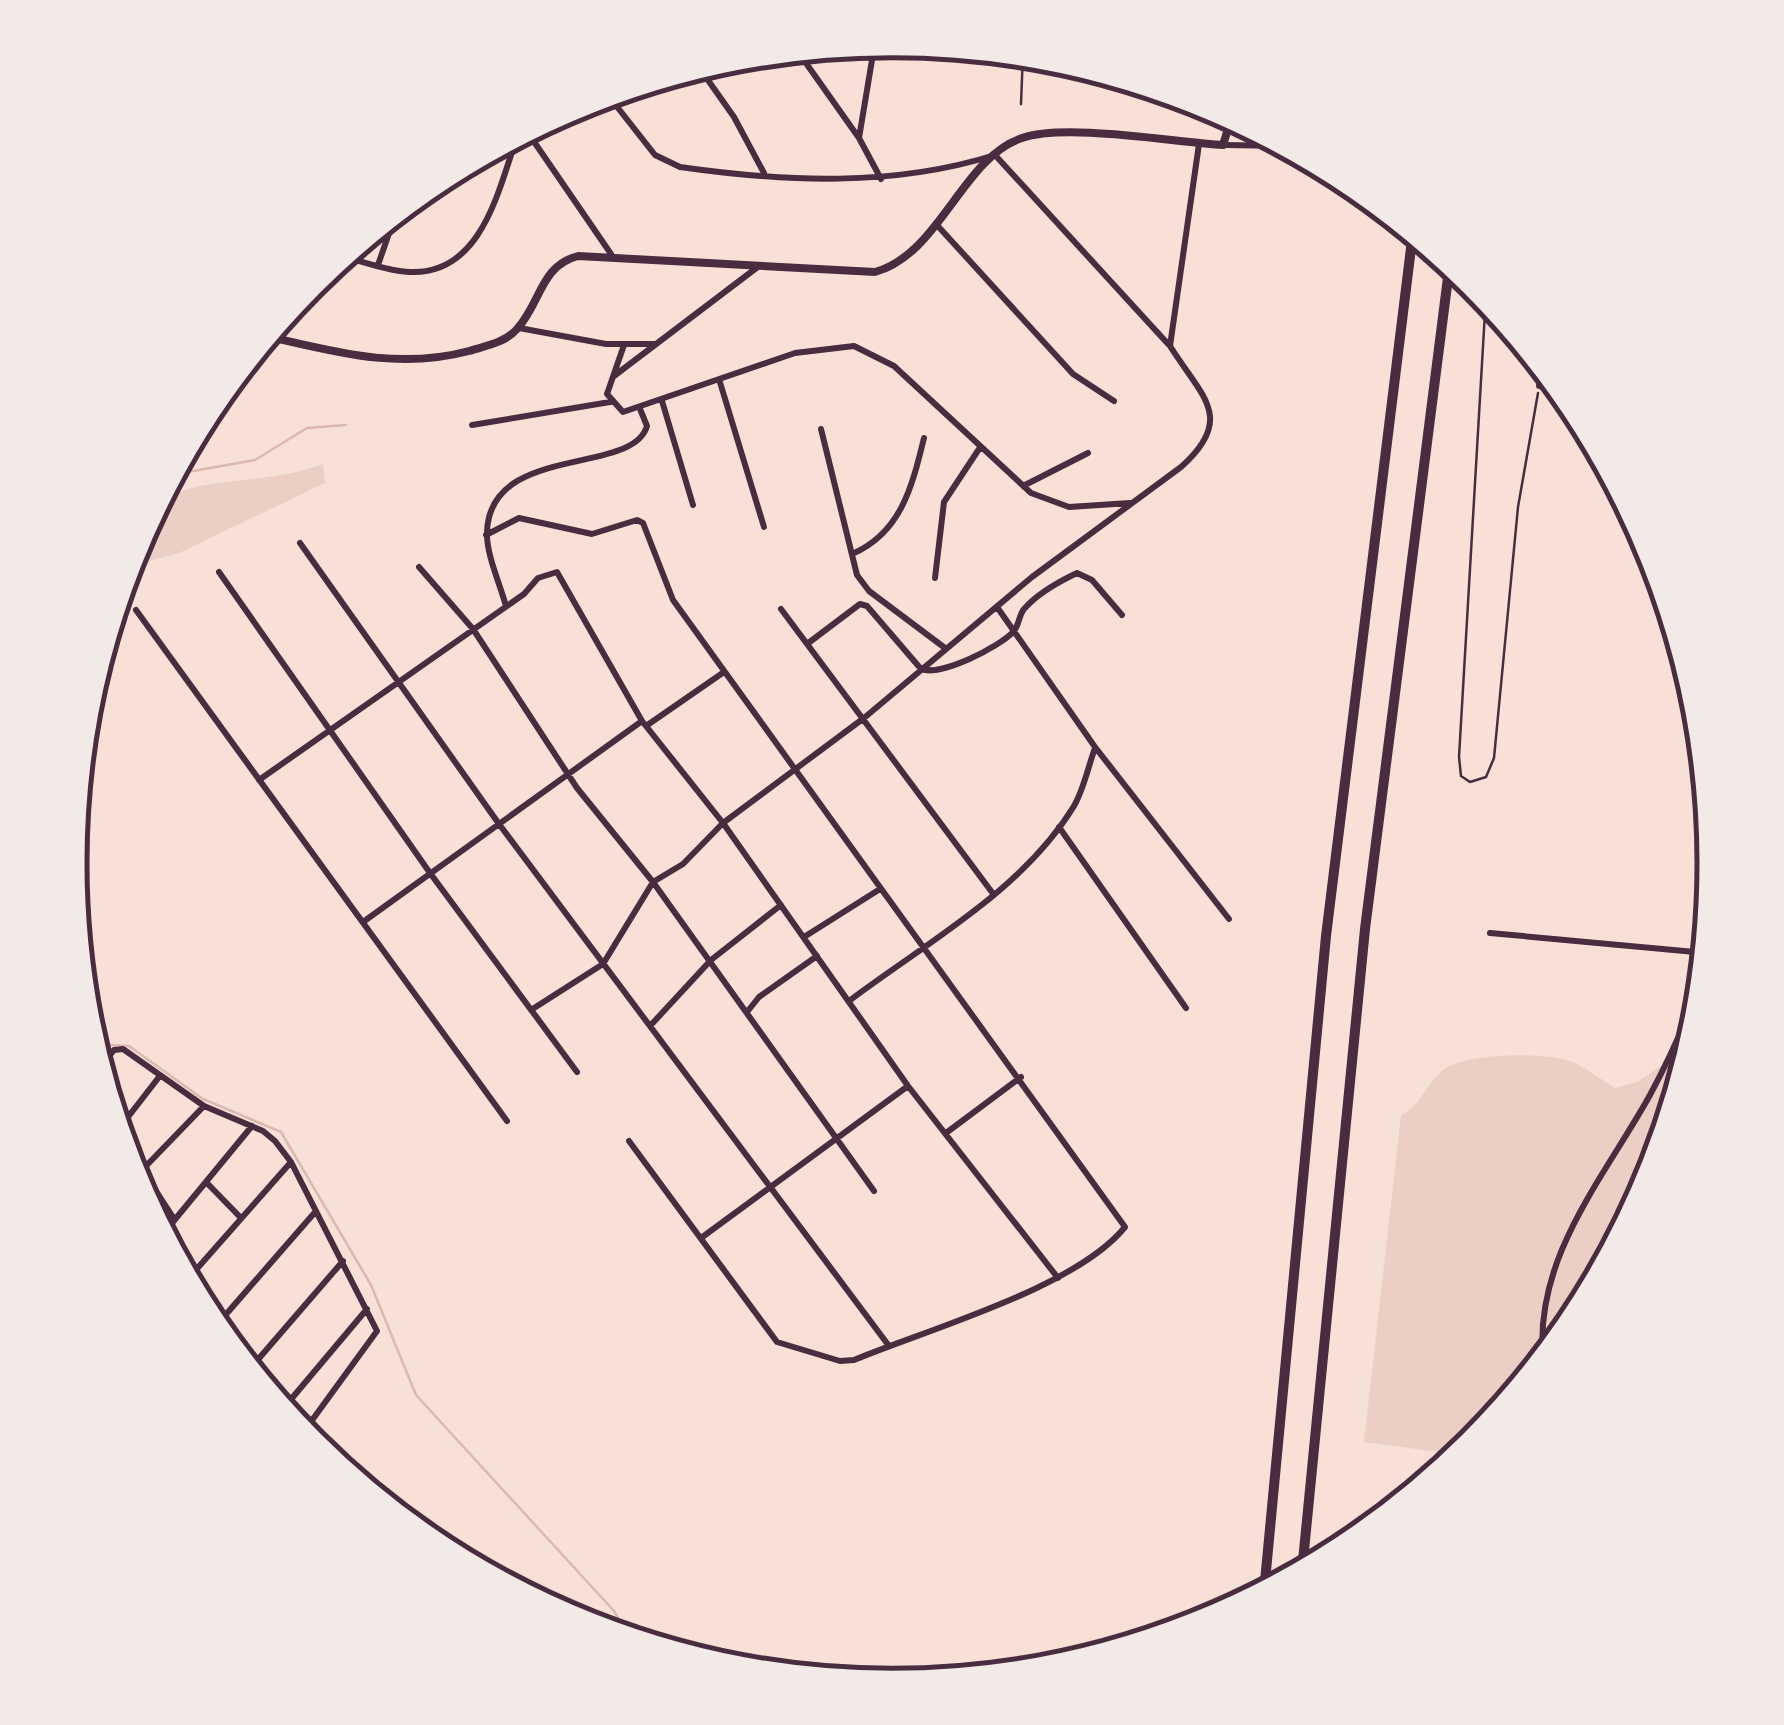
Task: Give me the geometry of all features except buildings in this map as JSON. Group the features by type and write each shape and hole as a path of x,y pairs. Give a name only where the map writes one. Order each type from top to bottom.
{"highway":[{"path":"1266,1575 1326,936 1412,248"},
{"path":"1304,1554 1364,929 1448,280"}],"street":[{"path":"859,138 872,58"},
{"path":"805,62 859,138 881,179"},
{"path":"707,80 764,173"},
{"path":"616,107 640,139 664,160 694,169 881,179 933,172 995,155"},
{"path":"1223,145 1227,131"},
{"path":"281,339 361,358 410,362 490,345 519,328 558,264 578,256 610,254 875,272 902,260 995,155 1008,144 1036,135 1257,146"},
{"path":"534,142 610,254"},
{"path":"1170,346 1200,144"},
{"path":"358,260 413,272 439,267 469,249 478,237 510,154"},
{"path":"531,1010 603,964 653,882 683,864 723,823 864,718 945,648 1196,453 1212,426 1207,405 1170,346 995,155"},
{"path":"936,224 1073,374 1114,401"},
{"path":"378,265 388,236"},
{"path":"613,377 760,265"},
{"path":"519,328 624,345 658,344"},
{"path":"624,345 607,394 610,402 623,412 794,353 854,346 894,366 1022,486 1050,503 1069,507 1131,502"},
{"path":"720,379 764,527"},
{"path":"1539,383 1541,386"},
{"path":"662,401 693,505"},
{"path":"472,424 610,402"},
{"path":"506,606 486,535 490,510 502,491 526,476 606,452 640,437 647,426 640,409"},
{"path":"822,429 857,575 869,590 945,648"},
{"path":"852,554 880,540 896,521 924,438"},
{"path":"935,578 944,502 979,448"},
{"path":"1022,486 1088,453"},
{"path":"486,535 519,518 579,534 643,522 673,600 792,771 1021,1077 1125,1227 1115,1240 1058,1278 889,1346 840,1361 778,1342 629,1141"},
{"path":"300,543 499,824 889,1346"},
{"path":"419,567 473,630 577,788 653,882 874,1190"},
{"path":"219,572 430,874 578,1072"},
{"path":"259,780 473,630 538,578 557,572 644,724 723,823 908,1086 1058,1278"},
{"path":"807,644 860,604 920,669 931,674 952,668 1014,631 1022,611 1056,582 1077,574 1092,580 1122,615"},
{"path":"997,607 1095,747 1229,919"},
{"path":"782,609 994,894"},
{"path":"136,610 507,1121"},
{"path":"363,922 570,772 724,672"},
{"path":"848,1000 994,894 1042,851 1076,802 1095,747"},
{"path":"1059,826 1186,1008"},
{"path":"804,938 880,888"},
{"path":"650,1026 710,960 781,905"},
{"path":"1490,932 1692,952"},
{"path":"747,1012 759,997 817,956"},
{"path":"1541,1338 1546,1304 1570,1227 1650,1095 1677,1041"},
{"path":"110,1054 123,1050 204,1106 252,1126 274,1141 291,1162 344,1260 376,1336 312,1420"},
{"path":"945,1133 1021,1077"},
{"path":"129,1117 159,1078"},
{"path":"701,1238 908,1086"},
{"path":"146,1166 204,1106"},
{"path":"172,1222 252,1126"},
{"path":"197,1269 291,1162"},
{"path":"206,1182 242,1218"},
{"path":"160,1198 174,1219"},
{"path":"226,1314 316,1211"},
{"path":"258,1359 344,1260"},
{"path":"292,1398 366,1309"}],"lane":[{"path":"1021,104 1022,68"}],"path":[{"path":"1485,319 1460,756 1461,776 1470,782 1486,777 1494,758 1518,507 1538,386"}],"shaded area":[{"path":"323,464 325,483 179,553 145,562 177,493 199,486 293,473"},
{"path":"1522,1055 1555,1057 1579,1065 1615,1088 1637,1082 1673,1058 1636,1171 1614,1219 1531,1353 1440,1452 1364,1442 1401,1115 1414,1106 1443,1070 1467,1060"}],"waterway":[{"path":"189,472 255,460 307,428 346,425"},
{"path":"108,1045 129,1046 203,1099 281,1132 371,1285 416,1395 619,1620"}]}
